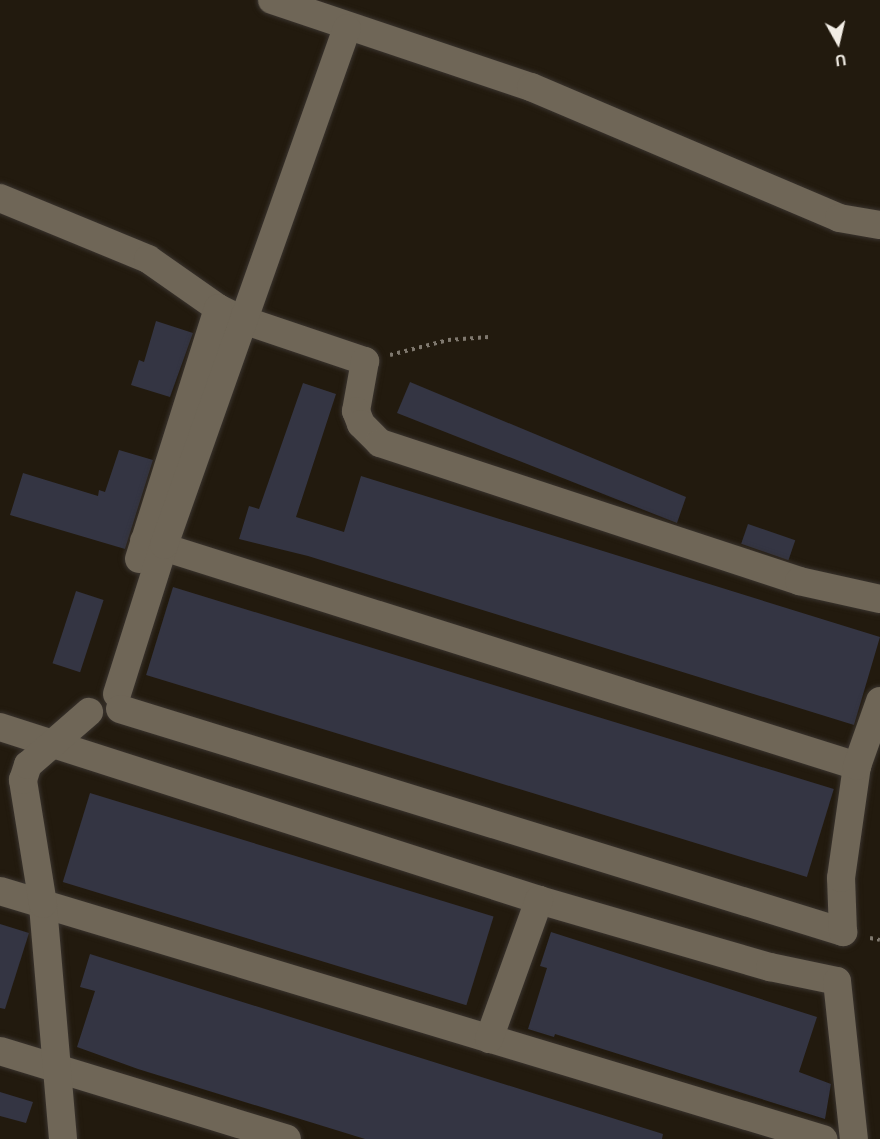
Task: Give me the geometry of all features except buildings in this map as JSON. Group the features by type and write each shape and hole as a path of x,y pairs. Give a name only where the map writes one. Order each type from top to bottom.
{"street":[{"path":"272,0 347,28 531,87 838,218 877,229"},
{"path":"63,1139 54,1065 43,904 23,780 28,765 53,742 108,701 154,543 230,314 347,28"},
{"path":"0,198 148,259 230,314 365,361 356,411 362,424 380,443 799,581 880,599"},
{"path":"154,543 857,766"},
{"path":"108,701 843,932 842,878 857,766 880,701"},
{"path":"0,727 53,742 538,900 770,967 837,981 854,1139"},
{"path":"0,891 823,1139"},
{"path":"489,1039 538,900"},
{"path":"0,1051 54,1065 287,1139"}],"path":[{"path":"365,361 448,340 489,337"}]}
